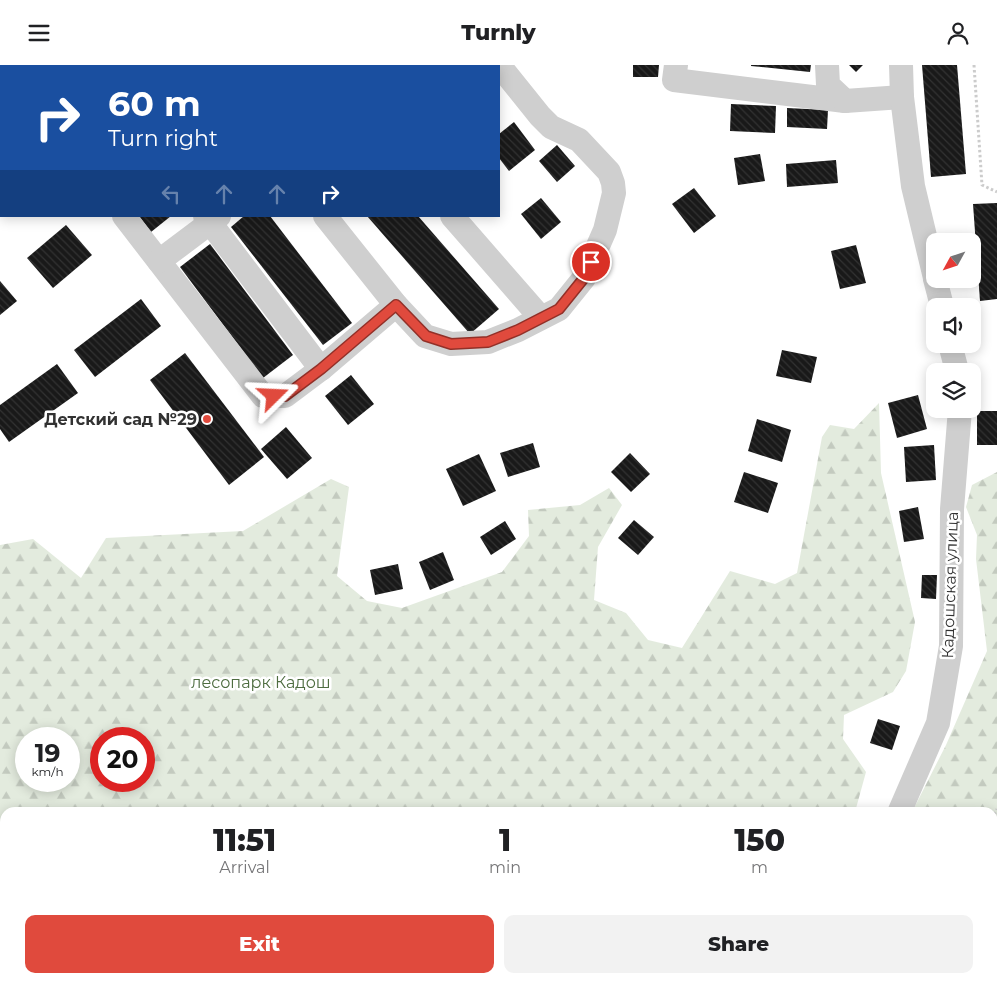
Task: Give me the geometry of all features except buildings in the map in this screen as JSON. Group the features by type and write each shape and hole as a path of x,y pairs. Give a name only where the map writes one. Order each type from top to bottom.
{"street":[{"path":"676,65 674,80 845,101 902,97"},
{"path":"826,65 828,85 845,101"},
{"path":"901,65 902,97 913,186 926,240"},
{"path":"326,217 396,305 426,336 451,344 488,342 518,330 559,309 584,278 605,231 614,193 613,183 609,172 579,140 551,127 540,117 500,66"},
{"path":"125,217 263,396 285,396 321,369 396,305"},
{"path":"453,217 541,318"},
{"path":"159,261 211,218 321,369"},
{"name":"Кадошская улица","path":"902,807 938,723 952,647 952,509 959,418"}],"path":[{"path":"974,65 982,185 997,191"}],"green space":[{"name":"лесопарк Кадош","path":"879,403 881,473 915,622 906,671 893,692 844,715 843,739 866,772 856,807 0,807 0,545 33,539 81,578 106,538 243,531 331,479 349,487 337,576 367,601 402,608 502,572 529,536 528,510 580,505 609,488 622,505 598,547 594,600 626,613 648,640 682,648 730,571 775,584 797,573 822,437 830,425 854,429"},
{"path":"997,472 997,807 915,807 946,745 987,651 976,559 977,535 966,507 972,485"}],"place":[{"name":"Детский сад №29","path":"207,419"}],"route":[{"path":"274,396 285,396 321,369 396,305 426,336 451,344 488,342 518,330 559,309 584,278 591,262"}]}
